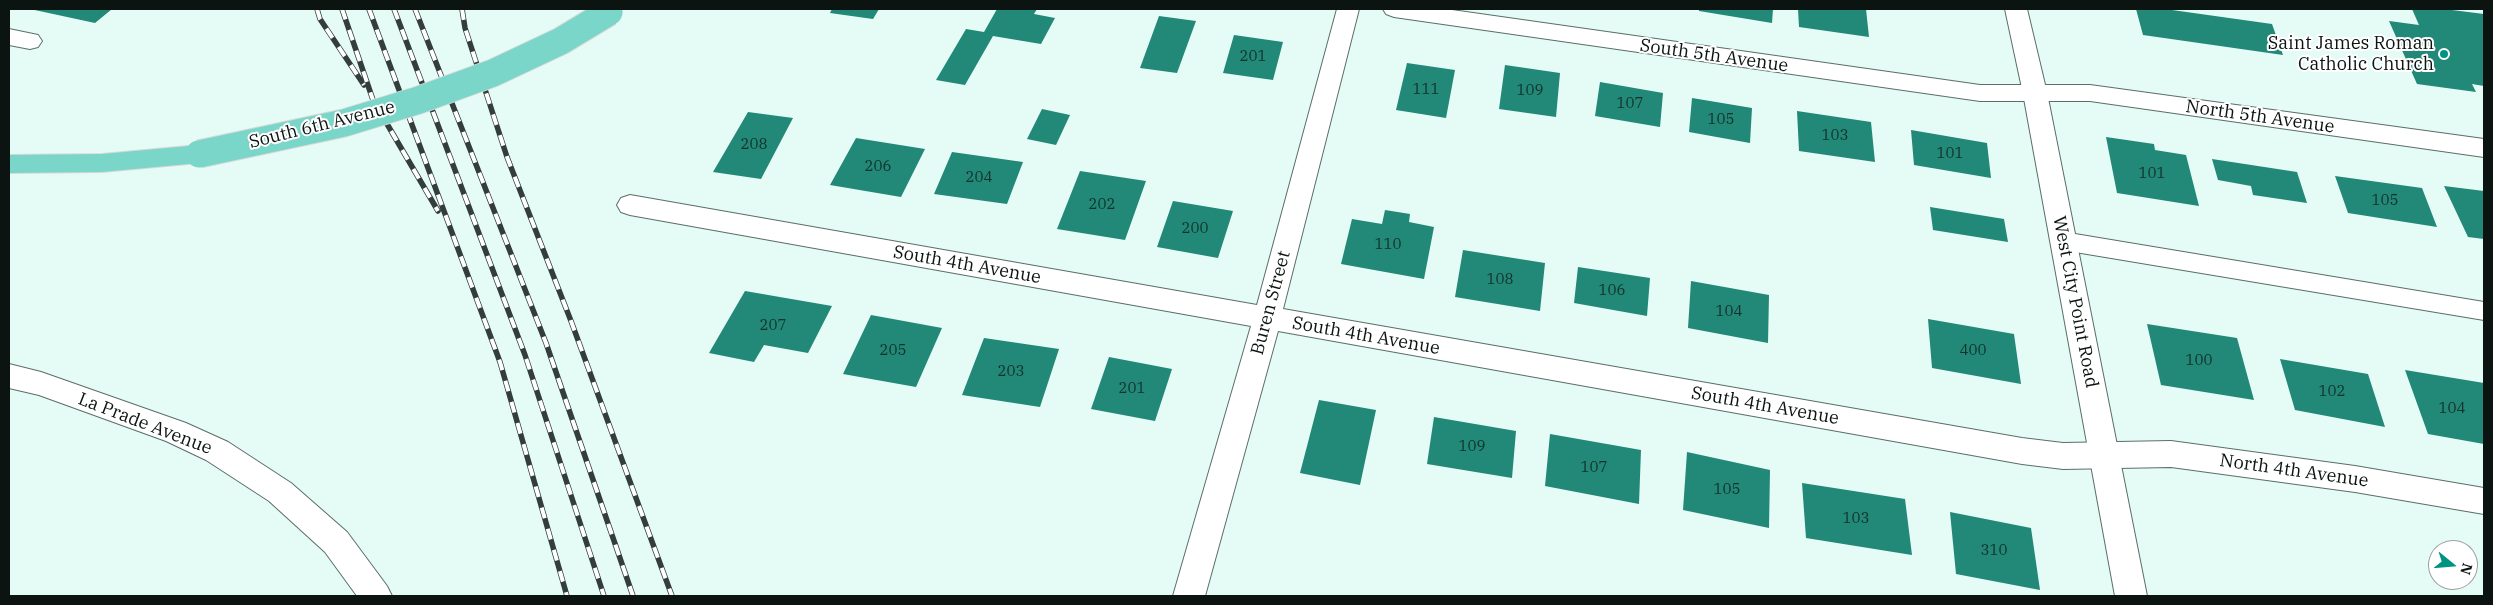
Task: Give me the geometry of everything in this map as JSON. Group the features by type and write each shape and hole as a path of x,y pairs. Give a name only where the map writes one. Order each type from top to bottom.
{"main road":[{"name":"South 6th Avenue","path":"9,164 102,163 199,154 344,123 419,100 493,73 561,41 612,11"}],"street":[{"name":"Buren Street","path":"1189,596 1268,319 1348,9"},
{"name":"South 5th Avenue","path":"1394,9 1980,93 2035,93"},
{"name":"West City Point Road","path":"2016,9 2035,93 2131,596"},
{"name":"North 5th Avenue","path":"2035,93 2090,93 2484,148"},
{"name":"South 4th Avenue","path":"630,205 2022,452 2063,456 2103,456"},
{"name":"La Prade Avenue","path":"9,376 41,384 176,432 217,451 280,492 329,536 376,596"},
{"name":"North 4th Avenue","path":"2103,456 2171,454 2355,479 2484,502"}],"lane":[{"path":"2063,242 2484,311"}],"building":[{"path":"30,9 112,9 95,23"},
{"path":"832,9 879,9 873,19 830,13"},
{"path":"997,9 1037,9 1034,14 1055,18 1041,44 993,36 965,85 936,80 966,29 984,32"},
{"path":"1699,9 1773,9 1772,23 1699,11"},
{"path":"1798,9 1866,9 1869,37 1799,27"},
{"path":"2136,9 2165,9 2272,24 2283,55 2143,35"},
{"name":"Saint James Roman Catholic Church","path":"2412,9 2444,9 2484,14 2484,86 2472,84 2476,92 2417,84 2389,21 2419,25"},
{"path":"1159,16 1196,21 1177,73 1140,68"},
{"path":"1234,35 1283,42 1273,80 1223,73"},
{"path":"1407,63 1455,70 1446,118 1396,110"},
{"path":"1505,65 1560,73 1556,117 1499,109"},
{"path":"1600,82 1663,93 1660,127 1595,116"},
{"path":"1692,98 1752,108 1750,143 1689,132"},
{"path":"1042,109 1070,115 1056,145 1027,139"},
{"path":"1797,111 1871,122 1875,162 1799,151"},
{"path":"748,112 793,118 761,179 713,172"},
{"path":"1911,130 1987,143 1991,178 1914,165"},
{"path":"2106,137 2154,144 2155,150 2186,155 2199,206 2117,193"},
{"path":"856,138 925,149 901,197 830,185"},
{"path":"952,152 1023,162 1007,204 934,194"},
{"path":"2212,159 2297,172 2307,203 2253,195 2251,186 2218,180"},
{"path":"1080,171 1146,181 1125,240 1057,229"},
{"path":"2335,176 2422,188 2437,227 2348,213"},
{"path":"2444,186 2484,191 2484,239 2468,237"},
{"path":"1173,201 1233,211 1218,258 1157,247"},
{"path":"1930,207 2004,219 2008,242 1933,230"},
{"path":"1385,210 1410,214 1409,222 1434,227 1424,279 1341,264 1352,219 1382,224"},
{"path":"1463,250 1545,263 1540,311 1455,297"},
{"path":"1578,267 1650,278 1647,316 1574,303"},
{"path":"1691,281 1769,295 1768,343 1688,328"},
{"path":"745,291 832,306 808,353 764,345 754,362 709,353"},
{"path":"871,315 942,328 916,387 843,374"},
{"path":"1928,319 2014,334 2021,384 1932,368"},
{"path":"2147,324 2237,338 2254,400 2161,385"},
{"path":"984,338 1059,349 1040,407 962,395"},
{"path":"1109,357 1172,369 1155,421 1091,409"},
{"path":"2280,359 2368,374 2385,427 2295,410"},
{"path":"2405,370 2484,383 2484,444 2428,434"},
{"path":"1319,400 1376,410 1360,485 1300,473"},
{"path":"1434,417 1516,431 1512,478 1427,464"},
{"path":"1550,434 1641,450 1639,504 1545,486"},
{"path":"1687,452 1770,470 1769,528 1683,510"},
{"path":"1802,483 1905,499 1912,555 1806,538"},
{"path":"1950,512 2031,528 2040,590 1956,574"}],"railway":[{"path":"317,9 320,19 364,85"},
{"path":"342,9 373,100 438,211"},
{"path":"369,9 500,362 567,596"},
{"path":"394,9 525,355 604,596"},
{"path":"415,9 546,343 633,596"},
{"path":"462,9 465,28 507,157 571,321 672,596"}],"place":[{"name":"Saint James Roman Catholic Church","path":"2444,54"}]}
